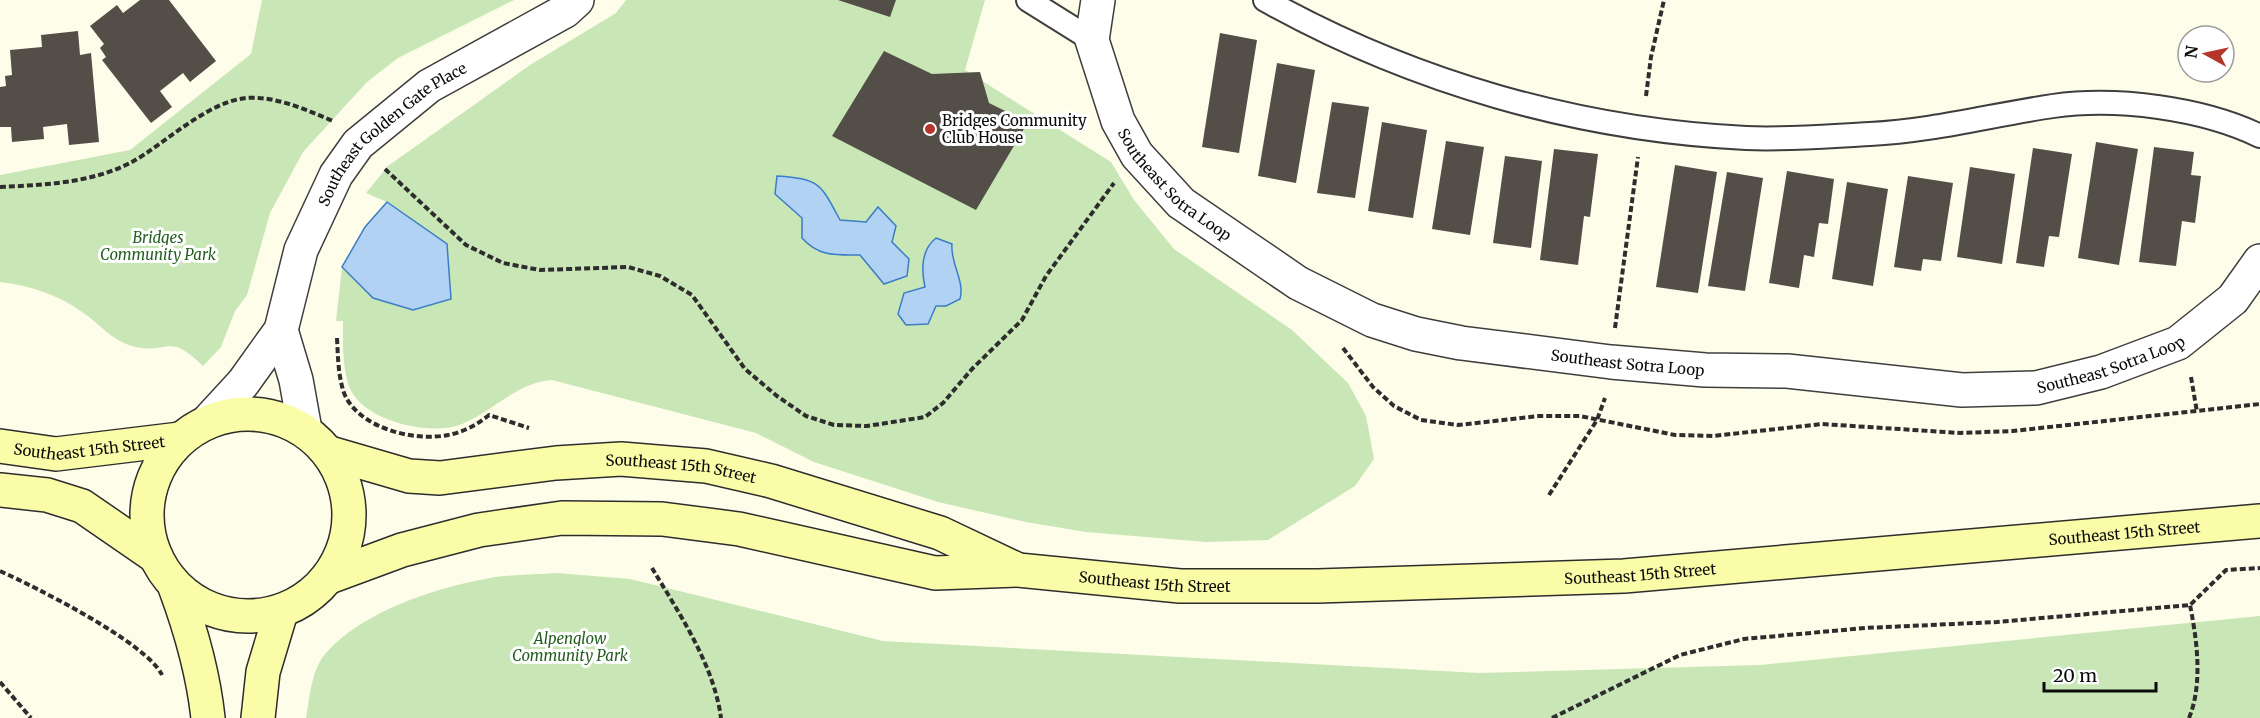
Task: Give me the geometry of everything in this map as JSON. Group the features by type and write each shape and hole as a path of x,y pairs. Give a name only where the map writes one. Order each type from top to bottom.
{"main road":[{"path":"175,586 198,604 225,615 253,617 281,612 308,598 329,577 345,548 351,515 345,483 330,453 305,430 275,416 241,413 208,421 180,440 160,465 149,494 147,526 156,557 175,586 195,643 204,684 208,718"},
{"name":"Southeast 15th Street","path":"0,446 56,454 180,440"},
{"name":"Southeast 15th Street","path":"330,453 409,476 440,478 556,463 621,459 706,466 771,481 940,533 1018,570"},
{"path":"0,490 47,495 82,506 156,557"},
{"name":"Southeast 15th Street","path":"329,577 402,550 479,530 562,518 662,519 739,529 935,573 1018,570 1180,586 1318,586 1624,576 2260,521"},
{"path":"258,718 263,672 281,612"}],"street":[{"name":"Southeast Golden Gate Place","path":"208,421 243,383 281,330 301,250 336,176 358,144 429,86 566,11 578,0"},
{"path":"1092,39 1098,0"},
{"name":"Southeast Sotra Loop","path":"1092,39 1118,121 1137,155 1181,203 1227,237 1298,283 1372,320 1416,334 1461,343 1611,362 1705,370 1787,371 1962,390 2036,388 2101,372 2178,343 2233,299 2260,261"},
{"path":"281,330 296,380 305,430"}],"lane":[{"path":"1028,0 1092,39"},
{"path":"1265,0 1305,22 1415,71 1582,118 1642,127 1750,138 1873,134 1934,129 2055,106 2117,104 2178,110 2241,127 2260,136"}],"path":[{"path":"1549,495 1597,420 1610,383 1651,57 1664,0"},
{"path":"0,187 92,178 129,163 227,102 257,97 293,105 334,122 466,245 503,263 540,270 628,267 660,276 692,295 745,369 806,416 834,425 867,426 925,417 943,403 972,369 1022,320 1046,276 1074,235 1137,155"},
{"path":"338,339 338,367 345,394 359,415 379,426 425,437 448,435 476,425 489,415"},
{"path":"1341,345 1373,387 1394,406 1421,420 1458,425 1539,416 1580,416 1675,435 1713,436 1822,424 1960,433 2024,430 2260,404"},
{"path":"652,568 691,632 719,704 721,718"},
{"path":"1552,718 1680,655 1744,639 1865,628 1997,622 2190,605 2226,570 2260,568"},
{"path":"0,570 76,608 106,628 159,670 167,684"},
{"path":"2189,718 2195,705 2197,639 2190,605"},
{"path":"0,682 31,718"}],"green space":[{"name":"Bridges Community Park","path":"262,0 514,0 398,58 367,82 303,152 270,213 247,295 235,311 221,347 203,366 191,355 174,346 144,348 132,346 111,336 82,312 53,296 32,288 0,282 0,175 130,150 251,54"},
{"path":"626,0 985,0 965,70 1111,162 1134,200 1174,249 1292,330 1348,383 1366,416 1374,459 1355,486 1268,540 1206,542 1086,532 1026,522 938,502 814,462 756,433 552,380 539,382 517,391 474,418 449,428 416,427 398,423 367,409 356,398 349,386 344,362 343,321 336,321 342,267 365,227 387,202 366,193 388,166 530,65 616,13"},
{"name":"Alpenglow Community Park","path":"557,573 630,579 883,641 1479,673 1760,665 2260,616 2260,718 306,718 312,684 321,660 341,638 378,614 421,596 464,583 503,576"}],"water":[{"path":"777,176 811,181 817,185 828,198 840,220 866,222 878,207 896,226 892,242 909,259 907,276 884,284 860,255 828,254 808,244 802,238 802,218 775,194"},
{"path":"387,202 447,244 451,299 413,310 373,298 342,267 365,227"},
{"path":"936,238 952,244 953,258 961,285 960,299 946,306 936,306 928,324 906,325 898,314 904,293 925,287 923,260 927,248"}],"building":[{"path":"140,0 169,0 216,61 190,82 183,73 160,91 172,107 151,123 102,60 106,57 100,48 104,44 90,26 117,5 123,13"},
{"path":"838,0 896,0 890,17"},
{"path":"78,31 80,55 91,53 99,142 69,145 67,124 43,127 44,139 12,142 11,127 0,127 0,87 6,86 5,76 12,75 10,50 42,47 41,35"},
{"path":"1220,33 1257,40 1239,153 1202,147"},
{"name":"Bridges Community Club House","path":"884,51 932,74 980,72 989,103 1028,122 976,210 832,136"},
{"path":"1277,63 1315,70 1296,183 1258,176"},
{"path":"1332,102 1369,107 1355,198 1317,193"},
{"path":"1382,122 1427,130 1413,218 1368,211"},
{"path":"1446,141 1484,147 1470,235 1432,229"},
{"path":"2096,142 2138,149 2119,265 2078,258"},
{"path":"2154,147 2194,152 2191,175 2201,176 2195,223 2182,221 2176,266 2139,262"},
{"path":"2033,148 2072,154 2059,237 2049,236 2044,267 2016,263"},
{"path":"1554,149 1598,154 1590,217 1584,216 1578,265 1540,260"},
{"path":"1505,156 1542,161 1531,248 1493,243"},
{"path":"1675,165 1717,172 1698,293 1656,287"},
{"path":"1970,167 2015,174 2002,264 1957,257"},
{"path":"1787,171 1834,179 1828,224 1819,223 1814,257 1804,255 1799,288 1769,283"},
{"path":"1727,172 1763,178 1745,291 1708,286"},
{"path":"1908,176 1953,183 1941,261 1923,259 1921,271 1894,267"},
{"path":"1847,182 1888,189 1873,286 1832,279"}],"place":[{"name":"Bridges Community Club House","path":"930,129"}]}
